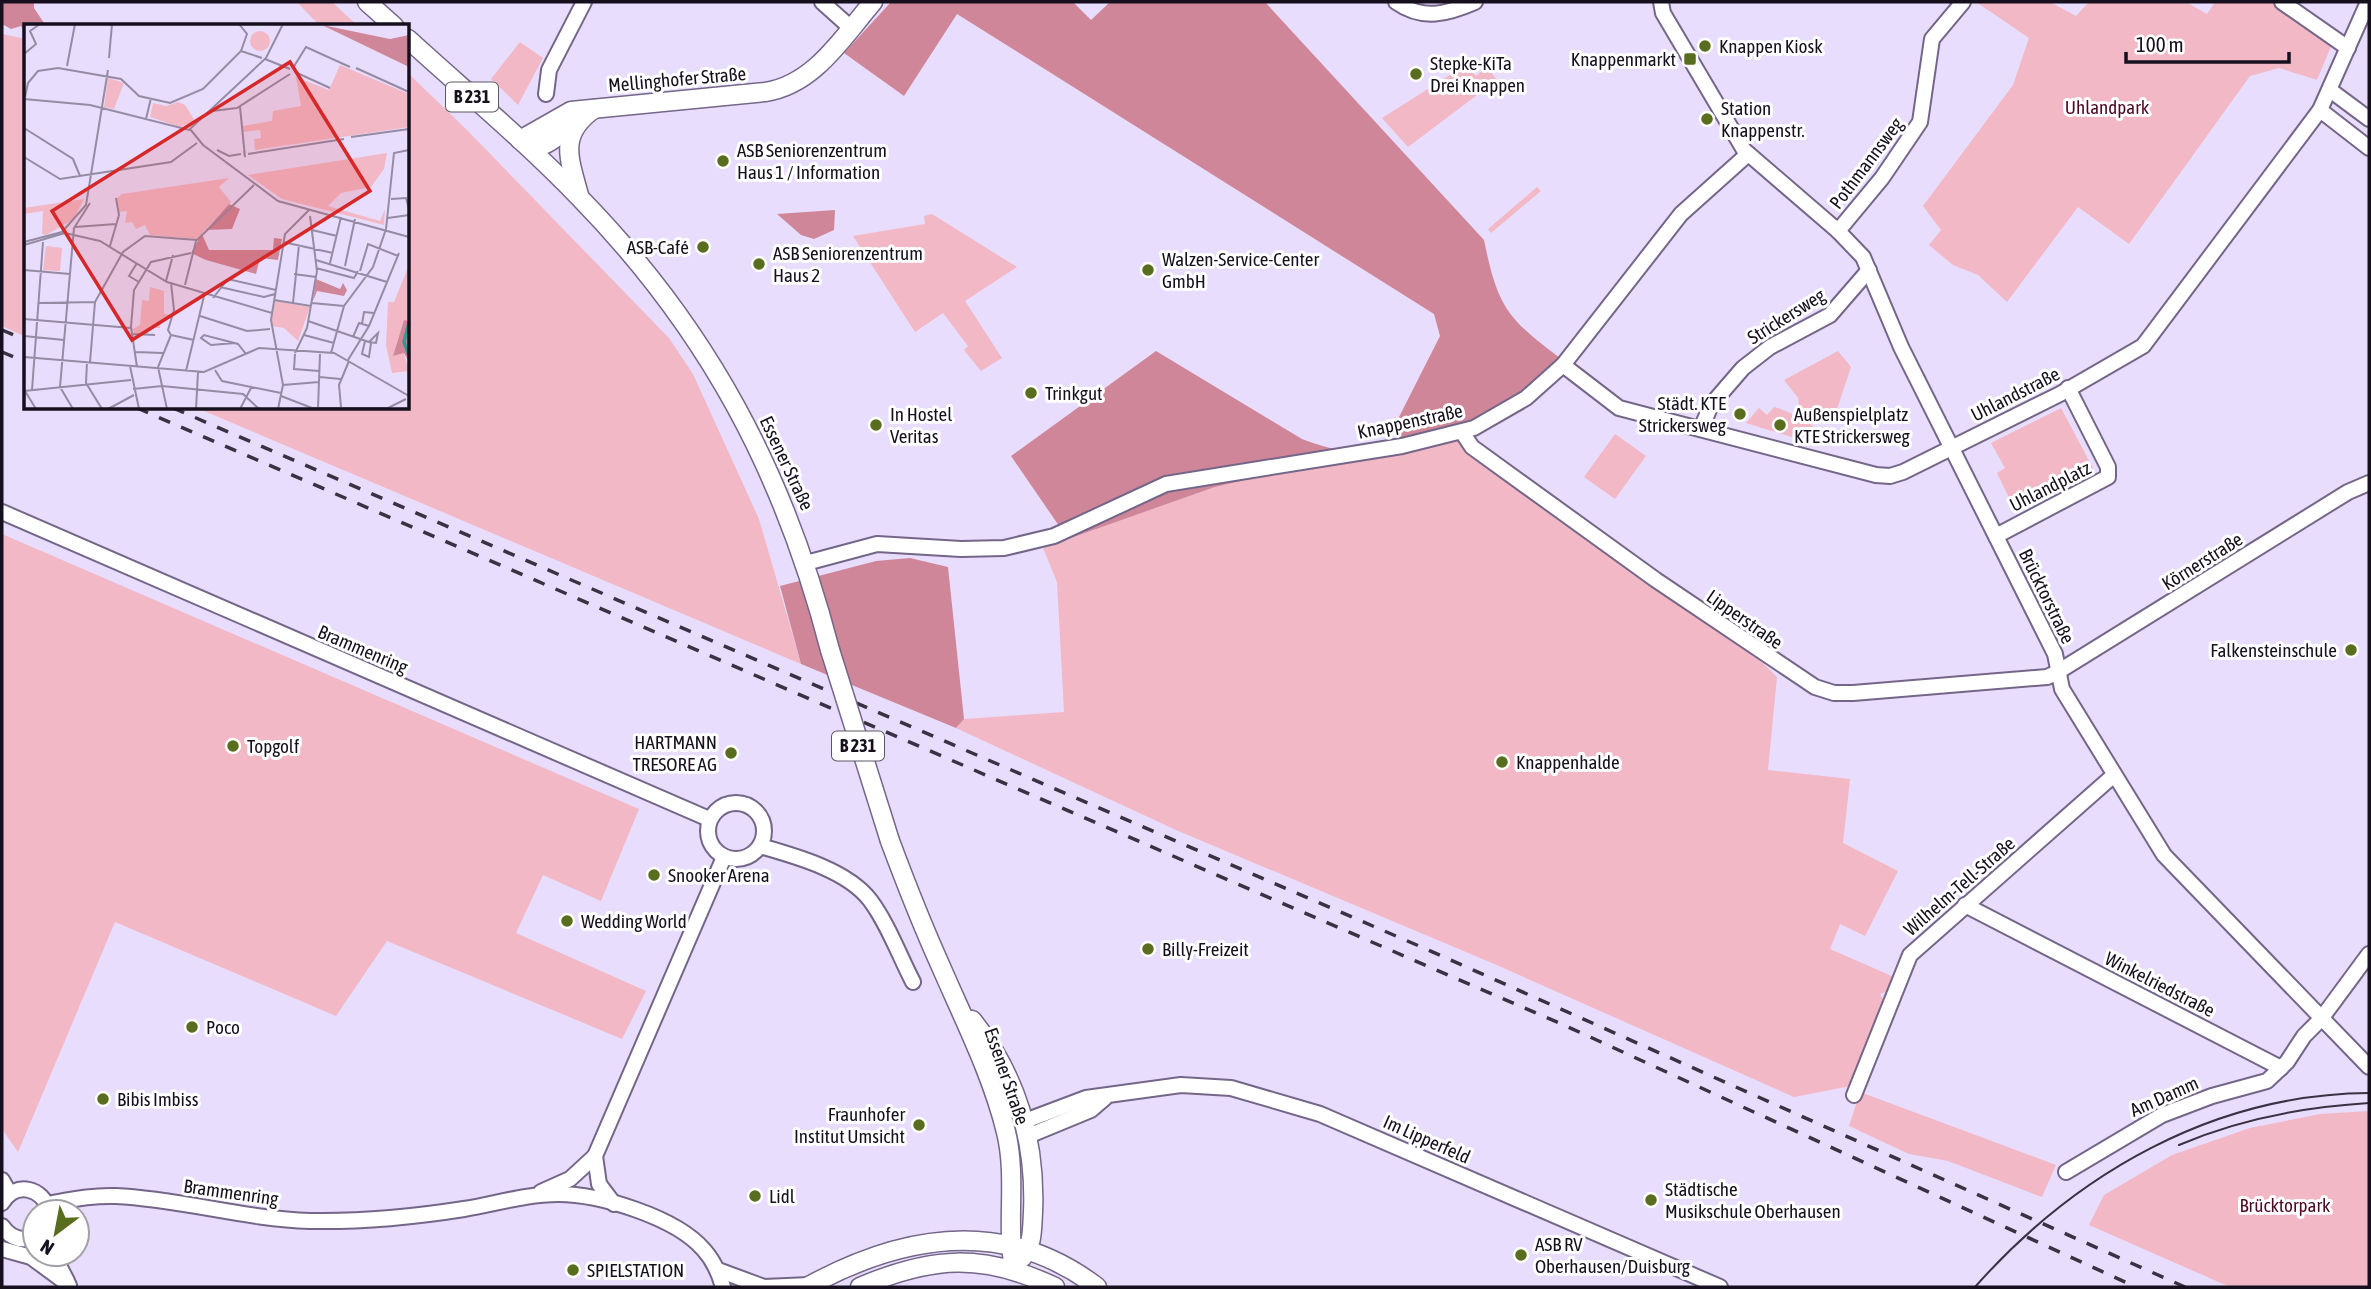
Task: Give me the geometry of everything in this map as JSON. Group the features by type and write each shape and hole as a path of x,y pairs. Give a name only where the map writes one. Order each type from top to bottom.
{"main road":[{"path":"367,2 392,24"},
{"name":"Mellinghofer Straße","path":"520,140 566,113 784,88 812,71 873,2"},
{"name":"Essener Straße","path":"410,40 580,198 646,272 701,346 769,469 806,563 830,650 890,841 928,940 960,1006 992,1084 1007,1134 1012,1183 1010,1245 1014,1269"},
{"path":"520,140 531,146 544,146 596,108"},
{"path":"574,124 569,154 580,198"},
{"name":"Essener Straße","path":"960,1006 998,1059 1026,1129 1034,1181 1029,1250"},
{"path":"1007,1134 1026,1129"},
{"path":"809,1286 878,1255 949,1240 1010,1245 1029,1250 1063,1264 1097,1287"},
{"path":"1014,1269 1029,1250"},
{"path":"860,1287 895,1273 929,1265 979,1262 1014,1269 1055,1287"}],"street":[{"path":"546,94 549,70 584,2"},
{"path":"822,2 851,27"},
{"path":"1396,2 1416,12 1431,15 1446,13 1475,2"},
{"path":"1661,2 1663,13 1748,154"},
{"name":"Pothmannsweg","path":"1838,231 1882,178 1920,122 1932,39 1963,2"},
{"path":"2282,2 2348,48"},
{"name":"Uhlandstraße","path":"1563,365 1614,406 1882,476 1899,474 2068,388 2143,346 2320,110 2368,2"},
{"path":"2330,90 2369,119"},
{"path":"2320,110 2369,148"},
{"name":"Brücktorstraße","path":"1748,154 1860,252 1898,341 2055,653 2058,661 2056,673 2062,689 2164,855 2369,1067"},
{"name":"Knappenstraße","path":"806,563 877,544 961,549 1004,548 1072,528 1166,484 1402,446 1462,432 1515,406 1563,365 1681,214 1748,154"},
{"name":"Strickersweg","path":"1701,429 1711,405 1743,368 1770,347 1830,315 1869,270"},
{"name":"Uhlandplatz","path":"1996,536 2108,477 2108,467 2068,388"},
{"name":"Lipperstraße","path":"1462,432 1472,447 1656,580 1815,687 1834,694 1853,693 2046,677 2056,673"},
{"name":"Körnerstraße","path":"2056,673 2348,492 2369,483"},
{"name":"Brammenring","path":"2,512 709,819"},
{"name":"Wilhelm-Tell-Straße","path":"1854,1094 1910,955 2115,775"},
{"path":"730,804 751,807 762,823 764,834 760,846 747,858 724,858 710,842 707,830 709,819 719,809 730,804"},
{"path":"760,846 786,853 857,887 871,902 913,982"},
{"name":"Brammenring","path":"535,1195 570,1179 594,1156 724,858"},
{"name":"Winkelriedstraße","path":"1965,905 2281,1068"},
{"path":"2281,1068 2304,1035 2324,1022 2369,954"},
{"name":"Am Damm","path":"2066,1172 2162,1115 2212,1096 2264,1082 2281,1068"},
{"name":"Im Lipperfeld","path":"1026,1129 1091,1110 1105,1098 1153,1087 1204,1084 1295,1105 1720,1287"},
{"path":"594,1156 598,1184 614,1204"},
{"name":"Brammenring","path":"2,1181 6,1198 30,1190 42,1198"},
{"name":"Brammenring","path":"80,1198 115,1196 256,1216 338,1222 409,1217 535,1195 579,1195 614,1204 687,1236 705,1250 718,1270 723,1287"},
{"path":"3,1230 21,1238"},
{"path":"2,1249 31,1257 70,1286"},
{"path":"60,1268 70,1286"},
{"path":"718,1270 764,1287 809,1286"}],"green space":[{"path":"297,2 332,2 356,24 318,24"},
{"name":"Uhlandpark","path":"1976,2 2050,2 2076,16 2089,2 2186,2 2207,14 2215,2 2278,2 2335,37 2317,80 2279,68 2250,76 2129,244 2078,207 2007,302 1978,275 1953,265 1929,245 1941,230 1923,206 2013,85 2029,38"},
{"path":"2,34 24,39 24,336 2,326"},
{"path":"520,42 543,58 518,105 491,79"},
{"path":"1466,65 1476,76 1487,67 1497,80 1408,147 1382,118"},
{"path":"410,75 669,338 693,374 759,519 801,664 202,410 410,410"},
{"path":"1537,187 1541,191 1491,233 1488,229"},
{"path":"932,214 1017,267 965,301 1002,358 981,371 964,350 968,346 943,313 915,332 853,236 925,224 924,216"},
{"path":"1838,351 1851,367 1833,421 1800,413 1798,398 1784,380"},
{"name":"Außenspielplatz KTE Strickersweg","path":"1774,407 1814,427 1811,443 1746,423 1759,408 1767,415"},
{"path":"2061,408 2094,470 2015,510 1997,473 2005,468 1991,443"},
{"path":"1461,433 1727,628 1777,677 1768,770 1850,779 1843,843 1898,871 1865,936 1840,924 1830,949 1894,977 1889,991 1880,994 1884,1001 1851,1086 1794,1097 1492,963 1176,830 956,728 964,719 1064,712 1057,582 1043,548 1215,487 1282,469"},
{"path":"1615,434 1646,456 1615,499 1584,477"},
{"path":"2,534 639,809 601,901 543,875 516,933 646,991 622,1039 387,941 336,1016 115,922 18,1152 2,1129"},
{"path":"1860,1092 2056,1165 2042,1197 1948,1161 1909,1154 1849,1126"},
{"name":"Brücktorpark","path":"2369,1111 2369,1287 2230,1287 2089,1225 2104,1195 2172,1155 2250,1128 2320,1114"}],"shaded area":[{"path":"2,2 34,2 34,8 45,24 24,24 24,31 21,26 11,29 2,24"},
{"path":"891,2 1073,2 1091,20 1110,2 1265,2 1484,240 1495,282 1508,311 1530,334 1564,361 1494,418 1396,446 1398,419 1440,336 1434,314 957,14 904,96 844,53"},
{"path":"835,210 834,230 814,239 801,235 777,214"},
{"path":"1156,351 1302,439 1349,455 1215,487 1068,539 1011,456"},
{"path":"910,558 948,567 964,719 956,728 801,664 780,586 876,561"}],"tram line":[{"path":"1975,1287 2015,1246 2057,1209 2103,1176 2152,1148 2203,1125 2256,1108 2312,1097 2369,1093"},
{"path":"2179,1145 2248,1121 2320,1108 2369,1103"}],"railway":[{"path":"2,330 24,339"},
{"path":"2,352 24,361"},
{"path":"142,410 1566,1026 2136,1287"},
{"path":"178,410 1426,949 2185,1287"}],"place":[{"name":"Knappen Kiosk","path":"1705,46"},
{"name":"Knappenmarkt","path":"1690,59"},
{"name":"Stepke-KiTa Drei Knappen","path":"1416,74"},
{"name":"Station Knappenstr.","path":"1707,119"},
{"name":"ASB Seniorenzentrum Haus 1 / Information","path":"723,161"},
{"name":"ASB-Café","path":"703,247"},
{"name":"ASB Seniorenzentrum Haus 2","path":"759,264"},
{"name":"Walzen-Service-Center GmbH","path":"1148,270"},
{"name":"Trinkgut","path":"1031,393"},
{"name":"Städt. KTE Strickersweg","path":"1740,414"},
{"name":"In Hostel Veritas","path":"876,425"},
{"name":"Außenspielplatz KTE Strickersweg","path":"1780,425"},
{"name":"Falkensteinschule","path":"2351,650"},
{"name":"Topgolf","path":"233,746"},
{"name":"HARTMANN TRESORE AG","path":"731,753"},
{"name":"Knappenhalde","path":"1502,762"},
{"name":"Snooker Arena","path":"654,875"},
{"name":"Wedding World","path":"567,921"},
{"name":"Billy-Freizeit","path":"1148,949"},
{"name":"Poco","path":"192,1027"},
{"name":"Bibis Imbiss","path":"103,1099"},
{"name":"Fraunhofer Institut Umsicht","path":"919,1125"},
{"name":"Lidl","path":"755,1196"},
{"name":"Städtische Musikschule Oberhausen","path":"1651,1200"},
{"name":"ASB RV Oberhausen/Duisburg","path":"1521,1255"},
{"name":"SPIELSTATION","path":"573,1270"}]}
